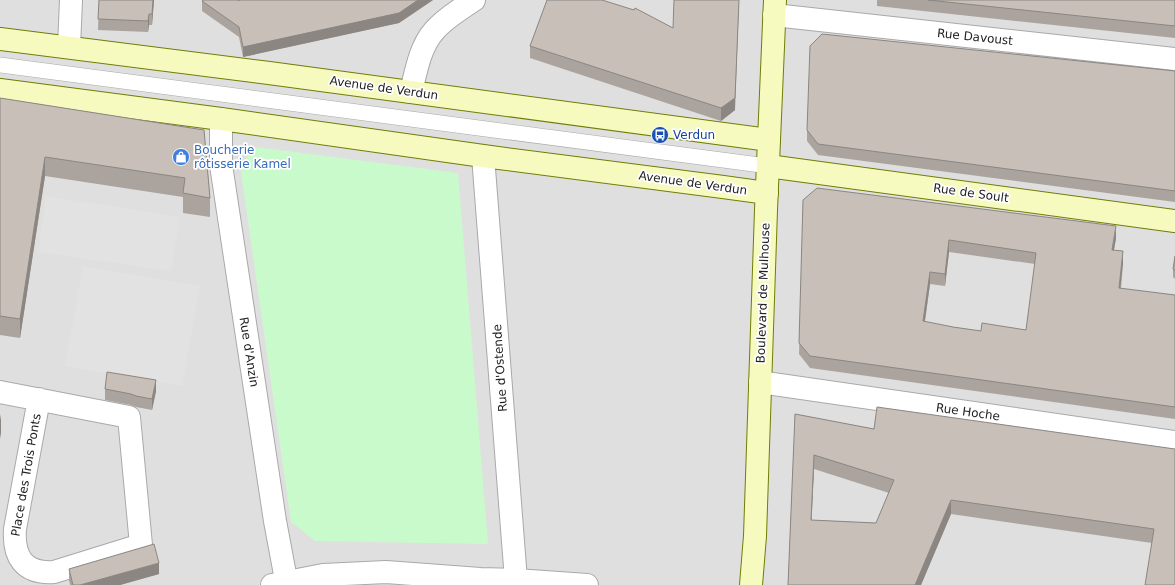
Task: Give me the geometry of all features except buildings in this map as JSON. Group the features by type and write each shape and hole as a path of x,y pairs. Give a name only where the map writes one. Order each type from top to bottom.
{"street":[{"path":"69,47 70,0"},
{"path":"411,92 419,62 426,44 434,31 474,0"},
{"name":"Rue Davoust","path":"775,8 1175,59"},
{"name":"Boulevard de Mulhouse","path":"751,585 755,536 766,194 775,8"},
{"name":"Avenue de Verdun","path":"0,39 769,140"},
{"name":"Avenue de Verdun","path":"0,90 766,194"},
{"name":"Rue d'Anzin","path":"221,119 221,166 275,521 281,584"},
{"name":"Rue d'Ostende","path":"483,156 516,580"},
{"name":"Rue de Soult","path":"768,166 1175,221"},
{"name":"Rue Hoche","path":"760,382 1175,442"},
{"name":"Place des Trois Ponts","path":"0,392 39,399 129,417 141,545 54,572 44,573 34,570 24,564 18,554 14,541 15,529 39,399"},
{"path":"281,584 323,576 386,572 587,585"}],"lane":[{"path":"0,65 768,166"}],"shaded area":[{"path":"0,0 1175,0 1175,585 0,585"},
{"path":"46,196 180,217 171,271 38,252"},
{"path":"83,266 200,286 182,386 65,366"}],"green space":[{"path":"256,147 458,173 488,544 315,541 291,522 240,165"}],"place":[{"name":"Verdun","path":"660,135"},
{"name":"Boucherie rôtisserie Kamel","path":"181,157"}]}
